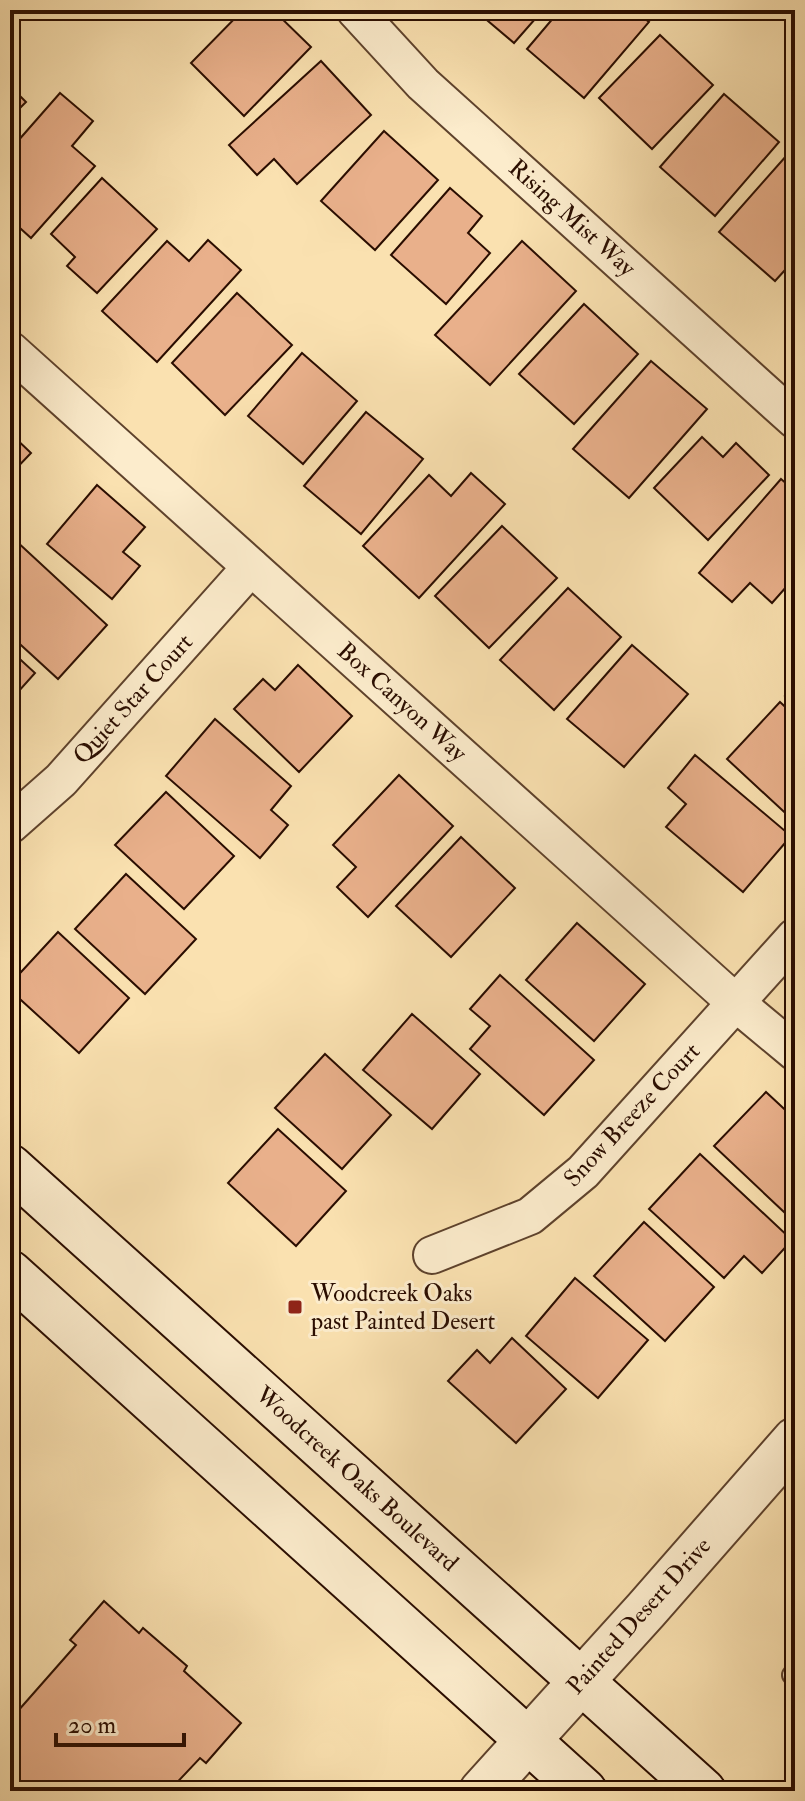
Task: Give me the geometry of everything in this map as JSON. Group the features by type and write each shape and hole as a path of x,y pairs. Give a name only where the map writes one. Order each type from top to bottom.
{"main road":[{"name":"Woodcreek Oaks Boulevard","path":"10,1167 703,1791"},
{"path":"10,1273 584,1791"},
{"name":"Painted Desert Drive","path":"482,1791 795,1440"}],"street":[{"name":"Rising Mist Way","path":"355,10 423,84 795,420"},
{"name":"Box Canyon Way","path":"10,350 736,1003 795,1052"},
{"name":"Quiet Star Court","path":"10,825 61,780 251,567"},
{"name":"Snow Breeze Court","path":"432,1255 530,1216 583,1172 795,937"}],"building":[{"path":"173,10 192,10 178,18"},
{"path":"243,10 273,10 311,47 244,116 191,63"},
{"path":"475,10 543,10 514,43"},
{"path":"560,10 634,10 649,22 584,98 527,49"},
{"path":"660,35 713,85 652,149 599,98"},
{"path":"321,61 371,115 297,184 274,159 257,175 229,145"},
{"path":"10,86 26,102 10,118"},
{"path":"60,93 93,121 72,146 95,166 31,238 10,219 10,150"},
{"path":"724,94 779,142 715,216 660,167"},
{"path":"384,131 438,180 375,250 321,201"},
{"path":"795,146 795,259 775,281 719,232"},
{"path":"102,178 157,229 97,293 67,266 75,257 51,234"},
{"path":"450,188 482,216 468,233 490,253 446,304 391,255"},
{"path":"208,240 241,270 157,362 102,311 167,241 189,261"},
{"path":"522,241 576,291 490,385 435,335"},
{"path":"237,293 292,345 225,415 172,363"},
{"path":"584,304 638,354 574,424 519,374"},
{"path":"302,353 357,401 303,464 248,416"},
{"path":"651,361 707,409 629,498 573,449"},
{"path":"366,412 423,459 361,534 304,486"},
{"path":"10,433 31,453 10,475"},
{"path":"702,437 723,457 736,443 769,475 708,540 654,488"},
{"path":"471,473 505,504 419,598 363,546 429,475 451,496"},
{"path":"781,479 795,491 795,577 772,603 750,583 732,602 699,573"},
{"path":"97,485 145,527 123,552 140,566 112,599 47,544"},
{"path":"502,526 557,578 489,648 435,596"},
{"path":"14,539 107,625 58,679 10,635 10,544"},
{"path":"568,588 621,637 554,710 500,660"},
{"path":"632,645 688,694 624,767 567,719"},
{"path":"795,649 795,665 787,658"},
{"path":"10,650 35,673 10,701"},
{"path":"298,665 352,716 299,772 234,709 263,679 275,690"},
{"path":"795,685 795,705 785,696"},
{"path":"780,702 795,716 795,822 727,759"},
{"path":"215,719 291,786 271,810 288,825 260,858 166,776"},
{"path":"695,755 791,836 743,892 666,827 686,804 668,788"},
{"path":"399,775 453,826 368,917 337,887 356,867 333,845"},
{"path":"166,792 234,856 184,909 115,845"},
{"path":"461,837 515,888 451,957 396,906"},
{"path":"126,874 196,939 145,994 75,929"},
{"path":"577,923 645,984 594,1041 526,980"},
{"path":"58,932 129,998 79,1053 10,990 10,984"},
{"path":"500,975 594,1060 544,1115 470,1049 490,1026 470,1009"},
{"path":"412,1014 480,1074 432,1129 363,1070"},
{"path":"325,1054 391,1115 342,1169 275,1108"},
{"path":"766,1092 795,1119 795,1200 784,1212 714,1146"},
{"path":"278,1129 346,1191 296,1246 228,1183"},
{"path":"700,1154 792,1240 762,1273 744,1256 724,1278 649,1209"},
{"path":"644,1222 714,1287 665,1341 594,1276"},
{"path":"575,1278 648,1340 598,1398 526,1336"},
{"path":"512,1338 566,1389 516,1443 448,1381 477,1350 490,1363"},
{"path":"104,1601 139,1633 143,1628 187,1666 184,1671 241,1723 206,1763 200,1758 169,1791 10,1791 10,1720 76,1645 70,1640"}],"place":[{"name":"Woodcreek Oaks past Painted Desert","path":"295,1307"}]}
